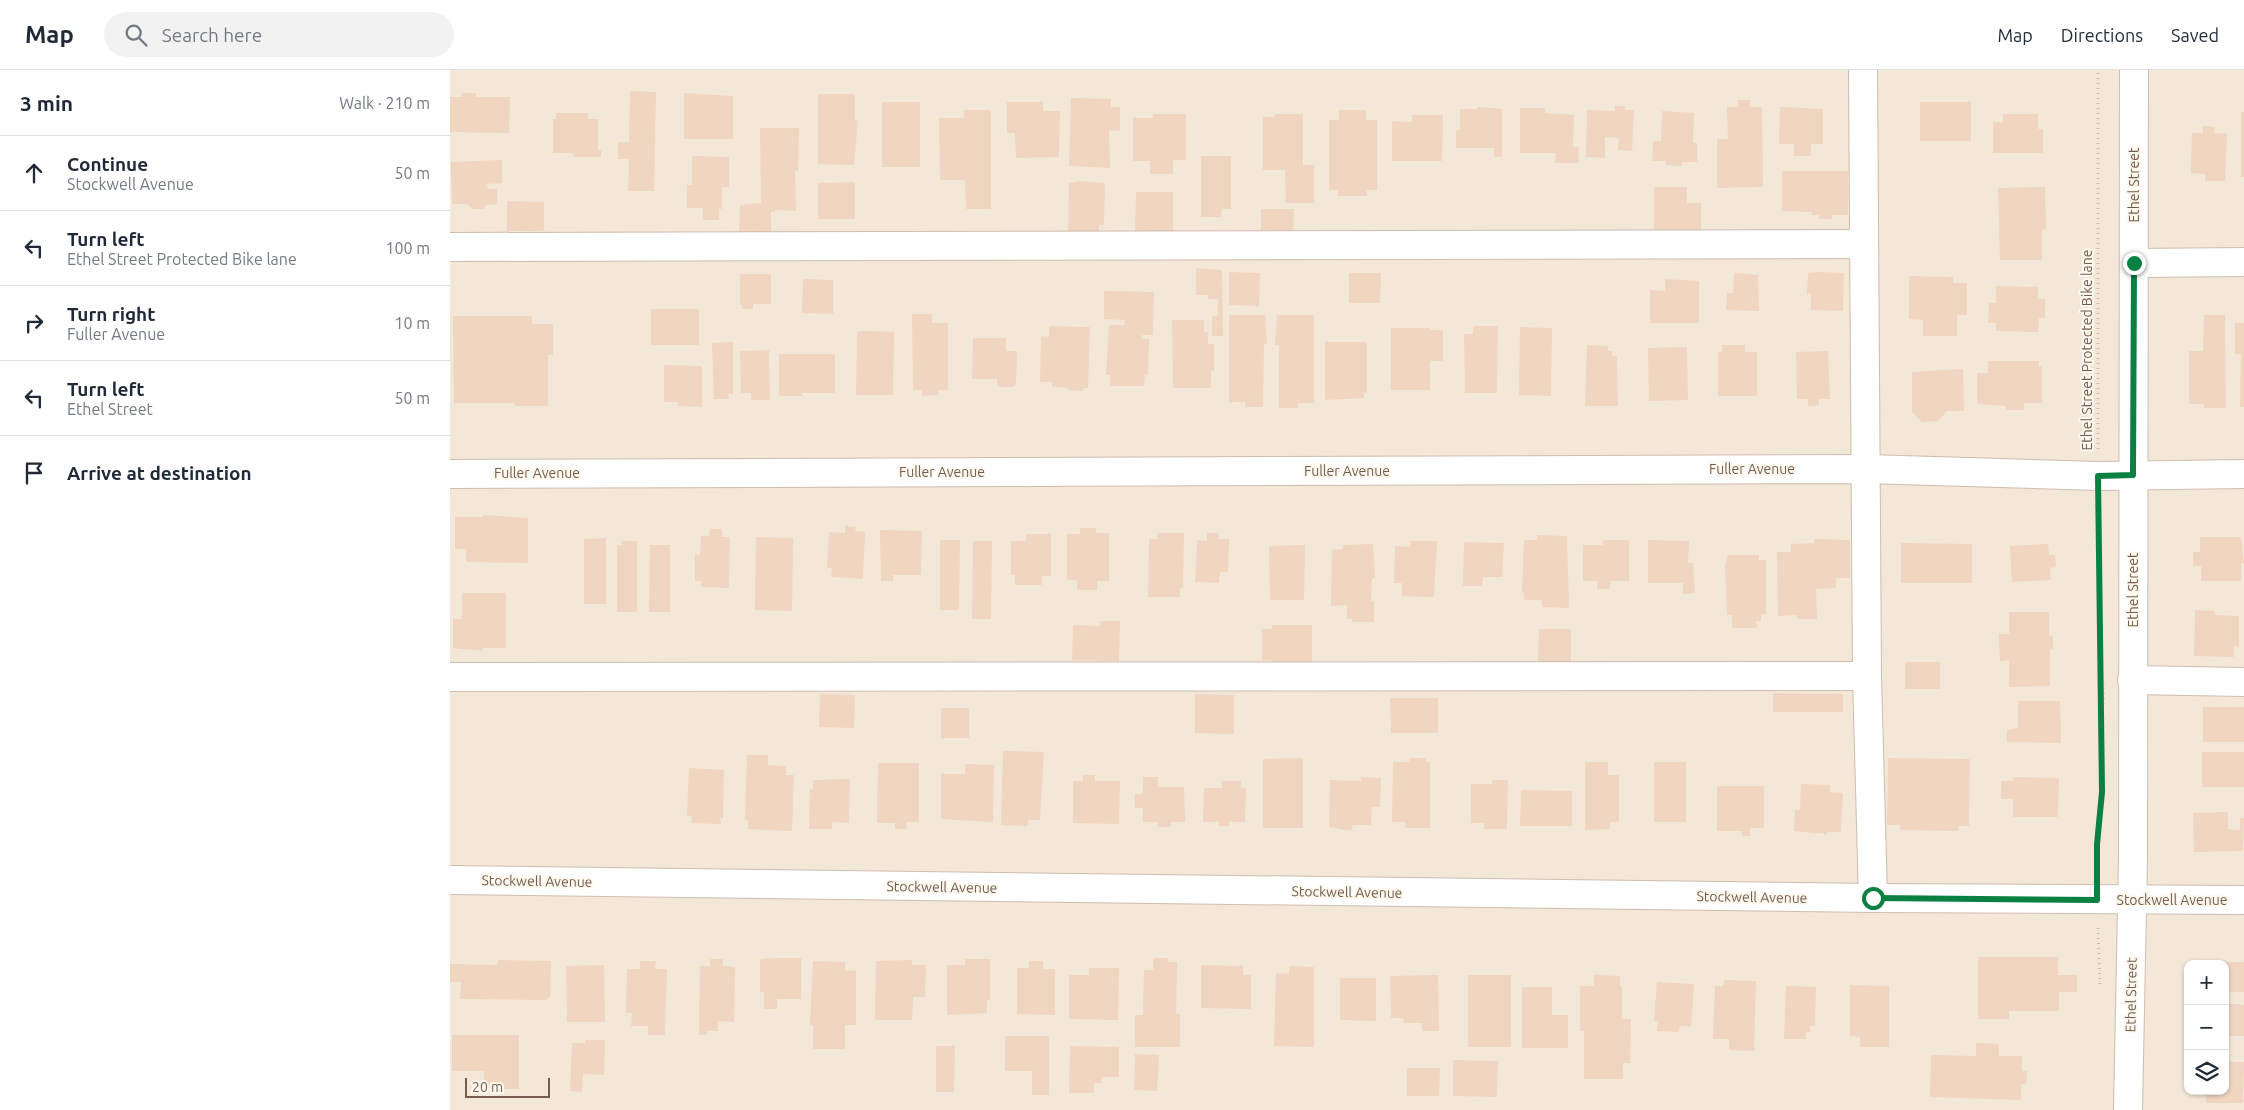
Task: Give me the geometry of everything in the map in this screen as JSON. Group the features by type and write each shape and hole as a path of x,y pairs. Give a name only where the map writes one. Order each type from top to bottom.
{"street":[{"path":"1863,70 1866,676 1873,898"},
{"name":"Ethel Street","path":"2128,1110 2133,899 2134,70"},
{"path":"450,247 1863,244"},
{"path":"2134,263 2244,262"},
{"name":"Fuller Avenue","path":"450,474 1866,469 2098,476 2244,474"},
{"path":"450,676 1866,676"},
{"path":"2132,680 2244,682"},
{"name":"Stockwell Avenue","path":"450,880 1873,898 2244,900"}],"path":[{"name":"Ethel Street Protected Bike lane","path":"2098,70 2098,476 2102,709"},
{"path":"2100,990 2097,844 2102,783"}],"shaded area":[{"path":"450,70 2244,70 2244,1110 450,1110"}],"building":[{"path":"630,91 656,92 654,191 628,191 629,159 618,159 618,142 629,142"},
{"path":"462,93 476,93 476,97 510,97 509,133 450,132 450,97 462,97"},
{"path":"684,93 733,96 733,139 684,139"},
{"path":"818,94 855,94 855,120 858,120 854,165 818,164"},
{"path":"1071,98 1111,99 1111,107 1120,107 1120,131 1109,130 1110,168 1069,166"},
{"path":"1738,100 1750,100 1750,107 1762,107 1763,187 1717,188 1717,139 1728,139 1727,107 1738,107"},
{"path":"882,102 920,102 920,167 882,167"},
{"path":"1007,102 1043,102 1043,111 1060,111 1059,157 1016,158 1015,133 1007,133"},
{"path":"1920,102 1971,102 1971,141 1920,141"},
{"path":"1615,106 1625,106 1625,110 1634,110 1632,151 1618,150 1619,138 1605,137 1605,158 1586,157 1587,110 1615,111"},
{"path":"1477,107 1502,109 1502,157 1494,157 1494,148 1456,148 1456,130 1460,130 1460,109 1477,109"},
{"path":"1780,107 1823,109 1823,144 1811,144 1811,156 1794,156 1794,144 1779,144"},
{"path":"1520,108 1545,108 1545,113 1574,115 1573,147 1579,147 1578,163 1555,163 1556,153 1520,153"},
{"path":"964,110 991,110 991,209 966,209 965,180 940,180 939,118 964,118"},
{"path":"1339,110 1366,110 1366,120 1377,120 1377,190 1367,190 1367,196 1338,196 1338,190 1329,190 1329,120 1339,120"},
{"path":"1662,111 1694,113 1693,143 1697,143 1697,162 1682,162 1682,166 1666,165 1666,161 1652,161 1653,141 1661,141"},
{"path":"2241,112 2244,112 2244,177 2241,177"},
{"path":"556,113 588,113 588,119 598,119 598,150 601,150 601,157 573,157 573,153 553,153 553,119 556,119"},
{"path":"1153,114 1186,114 1186,160 1173,160 1173,174 1150,174 1150,161 1133,161 1133,118 1153,118"},
{"path":"1274,114 1303,114 1303,165 1314,165 1314,203 1286,203 1285,170 1263,170 1263,117 1274,117"},
{"path":"2003,114 2038,114 2038,129 2043,129 2043,153 1993,153 1993,122 2003,122"},
{"path":"1412,115 1443,115 1442,161 1392,161 1392,121 1412,122"},
{"path":"2203,126 2215,127 2214,133 2227,134 2225,181 2205,181 2205,174 2191,173 2192,133 2203,133"},
{"path":"760,128 799,128 798,171 795,171 796,211 775,210 775,212 771,212 771,240 739,238 740,205 761,203"},
{"path":"692,156 729,157 729,187 722,187 722,209 719,209 719,220 703,220 703,208 687,208 687,185 692,185"},
{"path":"1201,156 1231,156 1231,209 1222,209 1221,217 1201,217"},
{"path":"502,160 502,183 487,184 488,189 497,189 497,204 486,205 483,209 473,209 467,204 452,204 451,162"},
{"path":"1782,171 1848,171 1848,215 1832,215 1832,219 1819,219 1819,215 1812,215 1812,212 1782,211"},
{"path":"1080,181 1105,183 1104,225 1099,225 1099,235 1068,235 1069,183"},
{"path":"855,182 855,219 818,219 818,183"},
{"path":"1654,187 1687,187 1687,203 1701,203 1701,237 1654,237"},
{"path":"2045,187 2046,229 2042,230 2042,260 2000,260 1998,188"},
{"path":"1136,192 1173,192 1173,234 1135,234"},
{"path":"507,201 544,202 544,231 507,231"},
{"path":"1261,209 1294,209 1293,236 1261,236"},
{"path":"1196,268 1222,270 1223,336 1212,336 1212,316 1218,316 1218,299 1208,299 1208,295 1196,295"},
{"path":"1229,272 1260,273 1259,306 1229,305"},
{"path":"1349,273 1381,273 1380,303 1349,303"},
{"path":"1734,273 1758,275 1759,311 1726,310 1727,293 1733,293"},
{"path":"1808,273 1844,273 1843,311 1811,310 1811,294 1807,294"},
{"path":"740,274 771,274 771,304 753,304 753,309 742,309 742,305 740,305"},
{"path":"1909,276 1953,277 1953,283 1967,283 1967,315 1957,315 1957,336 1923,336 1923,320 1909,319"},
{"path":"803,279 833,280 833,314 802,313"},
{"path":"1665,279 1699,281 1699,323 1650,323 1650,290 1665,291"},
{"path":"1996,286 2038,287 2038,299 2045,299 2045,318 2039,318 2038,332 1996,331 1996,323 1988,323 1989,303 1996,303"},
{"path":"1104,291 1154,292 1153,335 1142,335 1142,339 1149,339 1148,375 1145,375 1144,386 1110,386 1110,375 1106,375 1109,325 1124,325 1125,320 1104,319"},
{"path":"651,309 699,309 699,345 651,345"},
{"path":"912,314 932,314 932,323 948,323 948,390 938,390 938,395 922,396 922,390 913,390"},
{"path":"1229,315 1265,315 1267,344 1264,344 1263,407 1245,407 1245,402 1229,402"},
{"path":"1277,315 1314,315 1314,403 1298,403 1298,408 1279,408 1279,345 1275,345"},
{"path":"2204,315 2225,315 2226,408 2204,408 2204,404 2189,404 2189,351 2203,351"},
{"path":"453,316 532,316 532,324 553,324 553,355 548,355 548,406 514,406 514,403 454,403"},
{"path":"1172,320 1204,320 1204,332 1208,332 1208,344 1214,344 1214,371 1211,371 1211,388 1173,388"},
{"path":"2235,323 2244,323 2244,407 2240,407 2241,354 2235,354"},
{"path":"1049,326 1090,327 1088,388 1084,388 1082,391 1069,390 1068,388 1052,387 1052,382 1040,382 1041,336 1049,337"},
{"path":"1473,326 1498,326 1497,393 1465,393 1464,334 1473,334"},
{"path":"1520,327 1552,328 1551,396 1519,395"},
{"path":"1391,328 1443,330 1443,361 1430,361 1430,390 1391,390"},
{"path":"857,332 894,332 893,395 856,395"},
{"path":"973,338 1006,338 1006,351 1017,351 1016,384 1013,387 1000,387 997,384 997,379 972,379"},
{"path":"733,342 733,394 728,394 729,399 714,399 712,343"},
{"path":"1325,342 1367,342 1367,393 1364,393 1364,398 1325,400"},
{"path":"1587,345 1608,346 1608,351 1612,351 1612,356 1617,356 1618,406 1585,406"},
{"path":"1722,345 1745,345 1745,352 1757,352 1757,396 1718,396 1718,352 1722,352"},
{"path":"1687,347 1688,400 1649,401 1648,348"},
{"path":"769,350 770,400 751,400 751,393 741,393 740,351"},
{"path":"1828,351 1830,399 1819,399 1819,405 1808,406 1808,399 1797,399 1796,352"},
{"path":"779,354 835,354 835,393 802,393 802,396 779,396"},
{"path":"1988,361 2039,361 2039,366 2042,366 2042,403 2024,403 2024,410 2006,410 2006,406 1977,404 1977,373 1988,373"},
{"path":"664,365 702,366 702,407 677,406 678,402 664,402"},
{"path":"1963,369 1964,411 1947,411 1938,421 1922,422 1912,412 1912,372"},
{"path":"483,515 528,518 528,563 466,562 466,549 455,549 455,517 483,517"},
{"path":"845,526 856,527 855,531 865,532 863,579 831,577 832,568 827,568 829,532 845,533"},
{"path":"1080,528 1096,528 1096,533 1109,533 1109,581 1097,581 1097,590 1077,590 1077,580 1067,580 1067,534 1080,534"},
{"path":"710,529 722,529 722,537 730,537 729,588 701,587 701,581 695,581 695,554 700,555 701,536 709,536"},
{"path":"880,530 922,531 921,575 893,575 893,581 881,581"},
{"path":"1158,533 1184,533 1183,588 1180,588 1180,597 1148,597 1149,539 1158,539"},
{"path":"1207,533 1218,533 1218,539 1229,539 1228,572 1220,572 1219,583 1195,582 1197,540 1207,541"},
{"path":"1026,534 1051,534 1051,576 1042,576 1042,585 1015,585 1015,575 1011,575 1011,541 1026,541"},
{"path":"1537,535 1567,536 1569,608 1542,607 1542,600 1524,600 1524,593 1522,593 1524,540 1537,540"},
{"path":"756,537 793,538 792,611 755,610"},
{"path":"2200,537 2241,537 2244,563 2241,563 2241,581 2201,581 2201,566 2193,566 2193,552 2200,552"},
{"path":"606,538 606,604 584,604 584,539"},
{"path":"1814,539 1850,540 1850,578 1836,578 1836,588 1816,589 1817,619 1797,619 1797,615 1778,616 1777,552 1791,552 1791,544 1814,543"},
{"path":"940,540 960,540 959,610 940,610"},
{"path":"1603,540 1629,540 1629,581 1610,581 1610,589 1597,589 1597,581 1583,581 1583,545 1603,545"},
{"path":"1648,540 1689,541 1688,563 1693,563 1695,593 1683,594 1683,583 1648,583"},
{"path":"622,541 637,541 637,612 617,612 617,545 622,545"},
{"path":"973,541 992,541 991,619 972,619"},
{"path":"1410,541 1437,541 1434,597 1402,596 1402,583 1394,583 1395,546 1410,547"},
{"path":"1464,542 1504,543 1502,577 1483,577 1482,586 1463,586"},
{"path":"1901,543 1972,544 1972,583 1901,583"},
{"path":"1373,544 1375,578 1372,578 1371,601 1374,601 1374,622 1352,622 1352,619 1347,619 1347,605 1331,606 1332,550 1343,549 1343,545"},
{"path":"2048,544 2049,555 2055,555 2056,567 2050,568 2051,580 2012,582 2010,546"},
{"path":"650,545 670,545 670,612 649,612"},
{"path":"1305,545 1304,600 1270,600 1269,546"},
{"path":"1728,555 1759,555 1759,560 1766,560 1766,614 1761,614 1761,621 1756,621 1757,628 1732,628 1732,615 1727,615 1725,565"},
{"path":"462,593 506,593 506,648 482,648 482,651 453,648 453,619 462,619"},
{"path":"2195,610 2215,611 2215,615 2239,616 2239,647 2234,646 2234,657 2194,656"},
{"path":"2009,612 2049,612 2049,636 2053,636 2053,649 2050,649 2050,686 2009,687 2009,660 2000,661 1999,634 2009,634"},
{"path":"1100,621 1120,621 1119,661 1072,660 1073,625 1099,626"},
{"path":"1272,625 1312,625 1312,662 1272,662 1272,660 1262,660 1262,629 1272,629"},
{"path":"1539,629 1571,629 1571,662 1538,662"},
{"path":"1905,662 1940,662 1940,689 1905,689"},
{"path":"1773,693 1843,694 1843,712 1773,712"},
{"path":"820,694 855,695 854,728 819,727"},
{"path":"1195,694 1234,695 1234,734 1195,733"},
{"path":"1390,698 1438,698 1438,733 1391,733"},
{"path":"2018,701 2060,701 2061,743 2007,742 2007,730 2018,728"},
{"path":"2203,707 2244,707 2244,742 2203,742"},
{"path":"941,708 969,708 969,738 941,738"},
{"path":"1003,751 1044,752 1040,820 1028,820 1027,826 1001,825"},
{"path":"2202,752 2244,752 2244,787 2202,787"},
{"path":"747,755 768,755 768,765 786,766 786,775 794,775 792,831 748,829 748,820 745,820"},
{"path":"1303,758 1303,828 1263,828 1263,759"},
{"path":"1409,758 1426,758 1426,762 1430,762 1430,828 1405,828 1405,822 1392,822 1393,762 1409,762"},
{"path":"1888,758 1970,759 1969,826 1958,826 1958,831 1900,830 1900,825 1887,825"},
{"path":"1585,762 1608,762 1608,775 1619,775 1619,822 1610,822 1610,829 1585,830"},
{"path":"1654,762 1686,762 1686,822 1654,822"},
{"path":"878,763 919,763 919,822 906,822 907,829 895,829 895,823 877,823"},
{"path":"965,764 994,765 993,822 941,819 941,774 965,774"},
{"path":"689,768 724,770 723,818 720,818 721,824 691,823 692,816 687,816"},
{"path":"1083,775 1095,775 1095,781 1120,781 1119,824 1073,823 1073,781 1083,781"},
{"path":"1143,777 1158,777 1158,787 1184,787 1185,822 1171,822 1171,827 1158,827 1158,822 1143,822 1143,808 1135,808 1135,794 1143,794"},
{"path":"1361,777 1381,778 1380,807 1372,807 1371,825 1353,825 1351,831 1329,827 1330,780 1361,781"},
{"path":"2013,777 2059,778 2058,817 2013,817 2013,799 2001,799 2001,781 2013,781"},
{"path":"850,779 849,823 832,822 832,829 809,829 810,789 813,789 813,780"},
{"path":"1492,780 1508,780 1507,829 1484,829 1484,823 1471,823 1471,784 1492,784"},
{"path":"1222,781 1241,781 1241,788 1246,788 1245,822 1229,822 1229,826 1219,826 1219,822 1203,822 1204,788 1222,788"},
{"path":"1801,784 1830,785 1830,792 1843,793 1841,832 1827,832 1827,834 1794,831 1795,810 1800,810"},
{"path":"1717,786 1764,786 1764,828 1750,828 1750,836 1742,836 1742,831 1717,831"},
{"path":"1521,790 1572,791 1572,826 1520,826"},
{"path":"2228,812 2228,829 2240,830 2240,818 2244,818 2243,851 2194,852 2193,813"},
{"path":"1978,957 2058,957 2058,975 2077,975 2077,992 2059,992 2059,1011 2009,1011 2009,1019 1978,1019"},
{"path":"801,958 801,999 777,999 777,1009 764,1009 764,992 760,992 761,959"},
{"path":"1153,958 1168,958 1168,962 1177,962 1176,1014 1180,1014 1180,1047 1135,1047 1135,1015 1143,1015 1144,970 1153,970"},
{"path":"710,959 723,959 723,966 735,967 734,1022 718,1021 718,1031 707,1031 707,1035 699,1035 700,966 710,966"},
{"path":"965,959 990,959 990,1000 987,1000 987,1013 947,1015 947,965 965,965"},
{"path":"498,960 551,961 550,998 547,998 547,1000 460,999 461,982 450,982 450,964 497,965"},
{"path":"912,960 912,965 926,965 925,997 913,997 912,1020 875,1020 876,961"},
{"path":"640,961 656,961 655,969 667,969 665,1035 648,1035 648,1026 631,1026 632,1013 626,1013 627,969 640,969"},
{"path":"813,961 845,962 845,970 856,971 856,1025 845,1025 845,1049 813,1049 813,1025 810,1025"},
{"path":"1029,961 1043,961 1043,969 1055,969 1055,1015 1017,1014 1017,968 1029,968"},
{"path":"2229,962 2244,962 2244,992 2229,992"},
{"path":"604,965 605,1022 567,1022 566,966"},
{"path":"1201,965 1243,966 1243,975 1251,975 1251,1009 1201,1008"},
{"path":"1289,966 1314,967 1314,1047 1274,1046 1276,973 1289,974"},
{"path":"1089,968 1119,968 1118,1020 1069,1019 1069,975 1089,975"},
{"path":"1438,975 1439,1031 1422,1031 1422,1023 1404,1023 1403,1018 1391,1018 1390,976"},
{"path":"1468,975 1511,975 1511,1047 1468,1047"},
{"path":"1594,975 1620,976 1620,986 1622,986 1622,1019 1631,1019 1630,1063 1623,1063 1623,1079 1584,1079 1584,1031 1580,1031 1580,986 1594,986"},
{"path":"1340,978 1376,978 1376,1021 1340,1020"},
{"path":"1724,980 1756,981 1754,1051 1729,1050 1729,1039 1713,1039 1715,986 1723,986"},
{"path":"1657,982 1694,984 1691,1027 1680,1026 1679,1032 1657,1031 1658,1021 1654,1021"},
{"path":"1850,985 1889,986 1889,1047 1860,1047 1860,1037 1850,1036"},
{"path":"1786,986 1816,987 1815,1026 1810,1026 1810,1032 1806,1032 1806,1039 1784,1039"},
{"path":"1522,987 1552,987 1552,1015 1568,1015 1568,1048 1522,1048"},
{"path":"2229,1003 2244,1005 2244,1036 2229,1036"},
{"path":"452,1035 519,1035 519,1089 484,1089 484,1071 452,1071"},
{"path":"1005,1036 1049,1036 1049,1095 1032,1095 1032,1071 1005,1071"},
{"path":"585,1040 605,1040 604,1075 583,1074 582,1092 570,1091 572,1043 585,1043"},
{"path":"1976,1043 1999,1044 1999,1056 2022,1056 2022,1071 2027,1071 2026,1084 2021,1084 2021,1100 1930,1097 1931,1055 1976,1056"},
{"path":"936,1046 955,1046 954,1092 936,1092"},
{"path":"1070,1046 1119,1047 1119,1077 1102,1077 1102,1083 1094,1083 1094,1093 1069,1093"},
{"path":"1135,1054 1159,1055 1157,1091 1134,1090"},
{"path":"1453,1060 1498,1061 1497,1097 1453,1096"},
{"path":"2229,1062 2244,1062 2243,1103 2206,1103 2206,1095 2229,1095"},
{"path":"1407,1068 1440,1068 1439,1096 1407,1096"}],"route":[{"path":"1873,898 2097,900 2097,844 2102,792 2098,476 2133,475 2134,263"}]}
